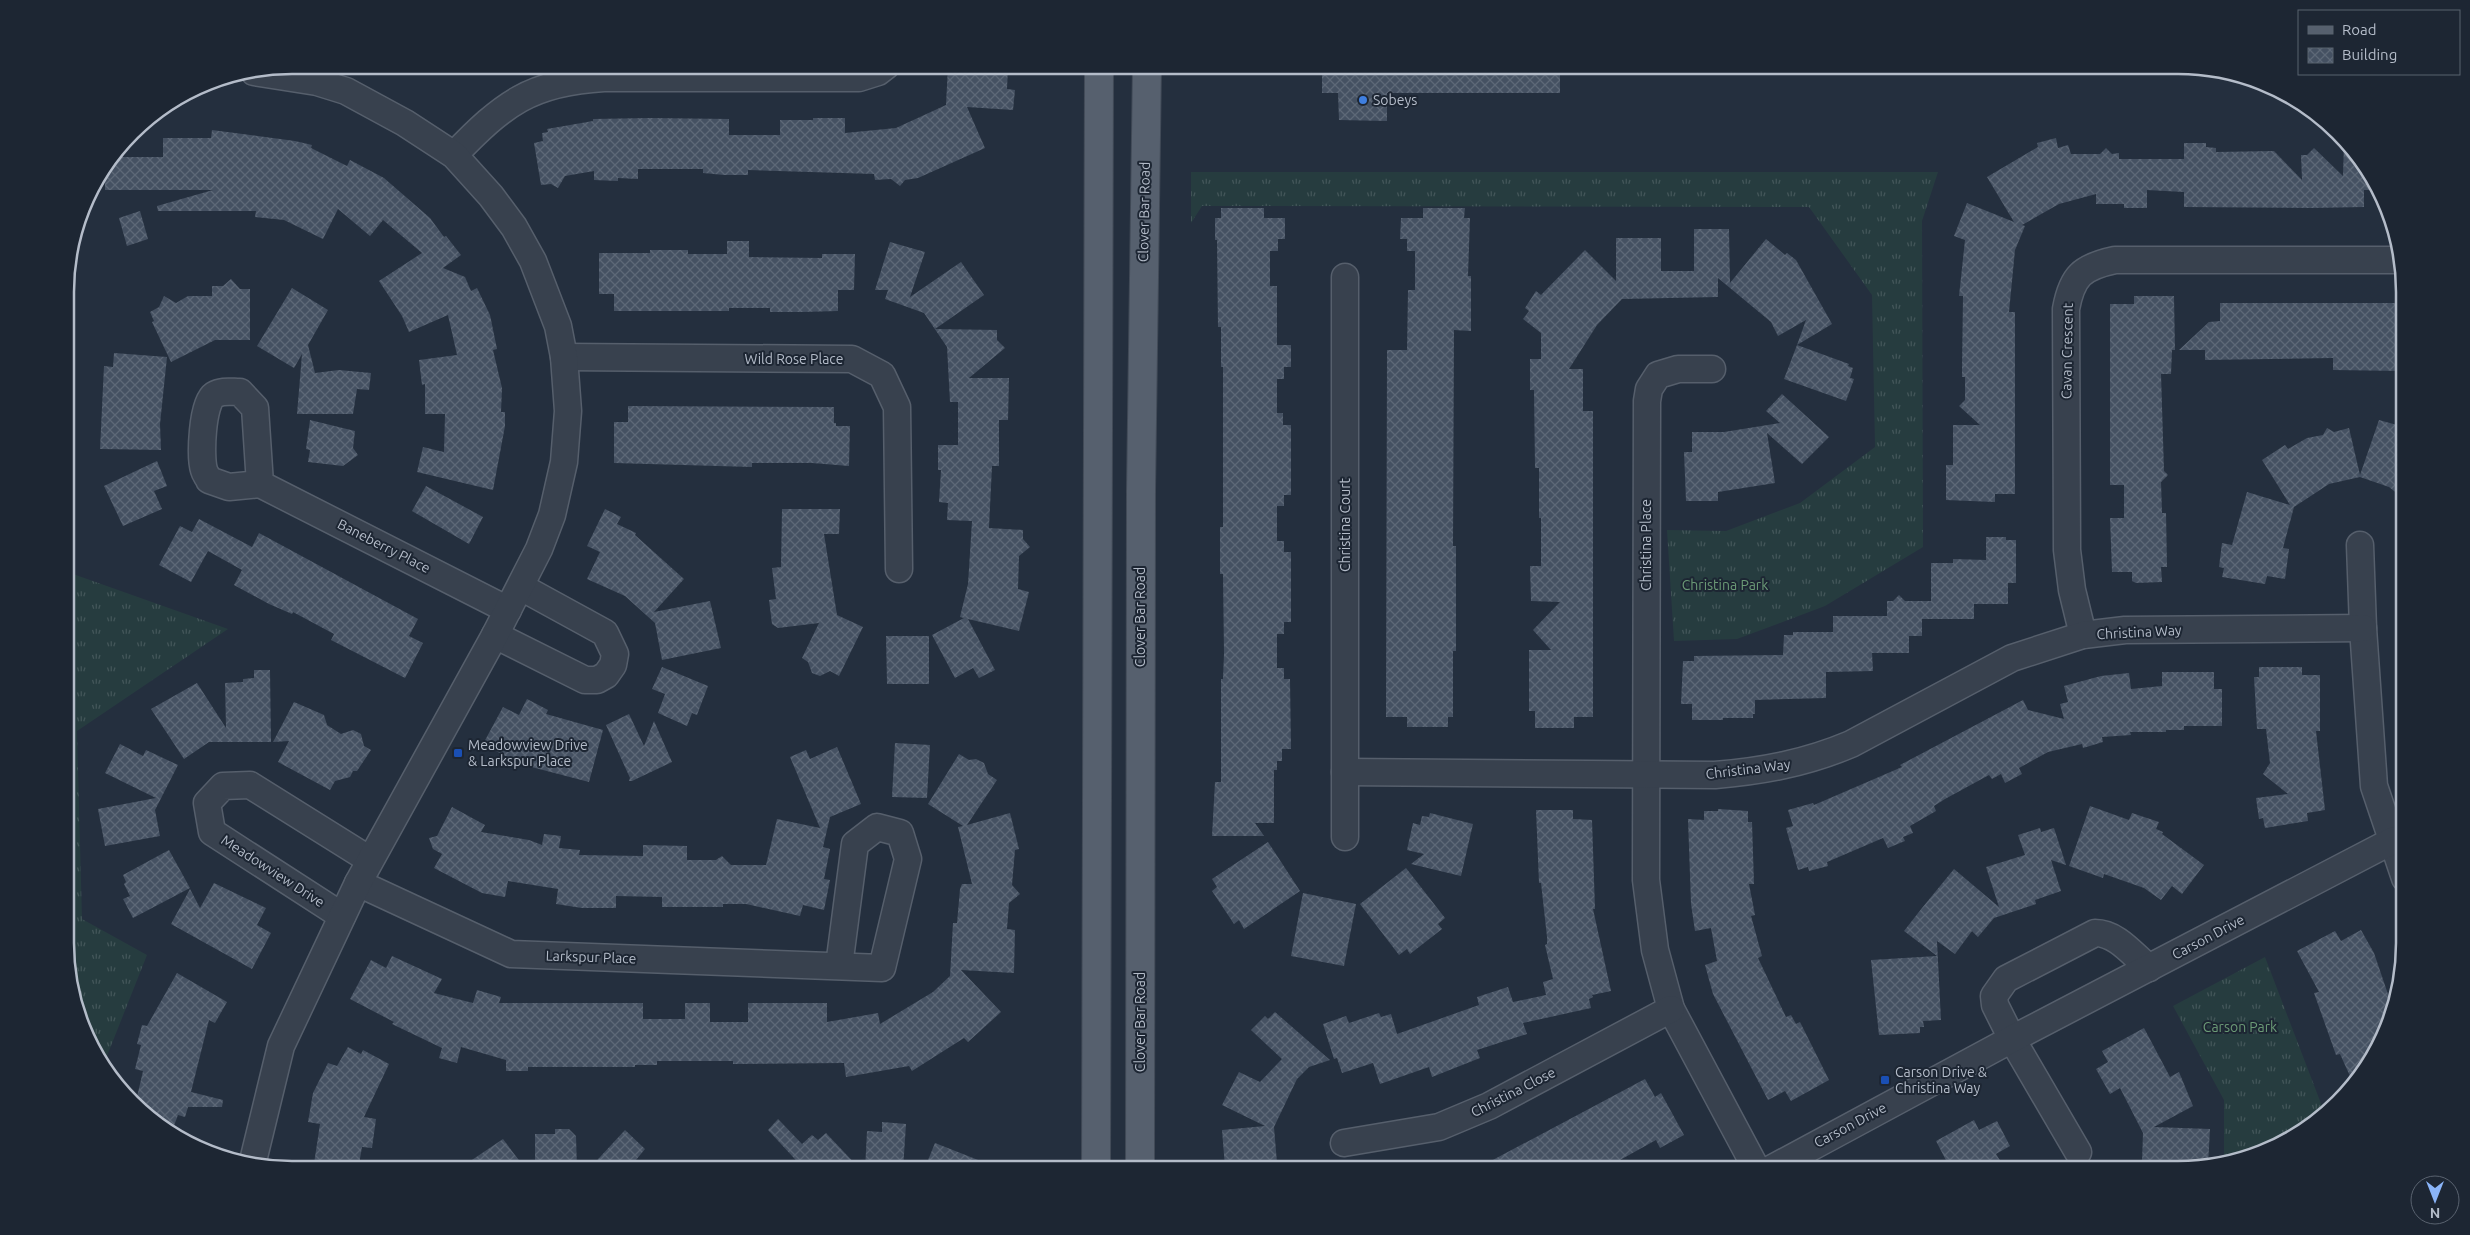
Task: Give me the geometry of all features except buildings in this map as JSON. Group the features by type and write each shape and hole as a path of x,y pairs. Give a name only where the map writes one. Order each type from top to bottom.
{"main road":[{"path":"1096,1161 1099,74"},
{"name":"Clover Bar Road","path":"1140,1161 1141,491 1147,74"}],"street":[{"path":"454,155 495,114 524,96 549,85 576,79 859,78 872,74"},
{"path":"254,1158 281,1046 358,883 521,586 552,515 564,462 568,411 564,357 558,326 533,261 514,227 491,196 454,155 405,123 346,91 309,80 272,75"},
{"name":"Cavan Crescent","path":"2083,635 2072,590 2067,550 2066,310 2069,292 2075,279 2083,271 2096,264 2114,260 2394,260"},
{"name":"Christina Court","path":"1345,277 1345,837"},
{"name":"Wild Rose Place","path":"564,357 852,359 882,375 896,407 899,569"},
{"name":"Christina Place","path":"1645,774 1647,411 1649,389 1658,375 1667,371 1712,369"},
{"name":"Baneberry Place","path":"260,484 508,610"},
{"path":"2360,545 2362,628 2374,786 2396,836"},
{"path":"495,635 585,680 597,680 606,676 613,665 615,654 605,633 521,586"},
{"name":"Christina Way","path":"1645,774 1738,773 1788,766 1825,755 1851,744 2012,658 2083,635 2124,630 2362,628"},
{"path":"1345,772 1645,774 1646,880 1649,915 1655,950 1671,1009 1752,1161"},
{"name":"Meadowview Drive","path":"342,916 212,832 208,803 223,786 250,785 370,860"},
{"name":"Larkspur Place","path":"358,883 511,954 882,968 908,859 900,833 877,827 855,844 839,966"},
{"name":"Carson Drive","path":"1786,1161 2012,1039 2396,841"},
{"path":"2078,1152 2012,1039 1995,1005 1994,996 1998,987 2006,979 2088,935 2105,933 2116,939 2149,968"},
{"name":"Christina Close","path":"1344,1143 1419,1131 1457,1120 1489,1106 1671,1009"}],"green space":[{"name":"Christina Park","path":"1191,172 1938,172 1922,221 1923,547 1825,606 1737,639 1674,641 1667,530 1726,531 1800,503 1875,447 1872,295 1809,207 1202,206 1191,223"},
{"path":"74,574 228,629 77,731 82,919 147,955 106,1058 85,1014 74,958"},
{"name":"Carson Park","path":"2265,957 2322,1107 2300,1125 2275,1139 2249,1150 2224,1156 2224,1100 2173,1006"}],"place":[{"name":"Sobeys","path":"1363,100"},
{"name":"Meadowview Drive & Larkspur Place","path":"458,753"},
{"name":"Carson Drive & Christina Way","path":"1885,1080"}]}
